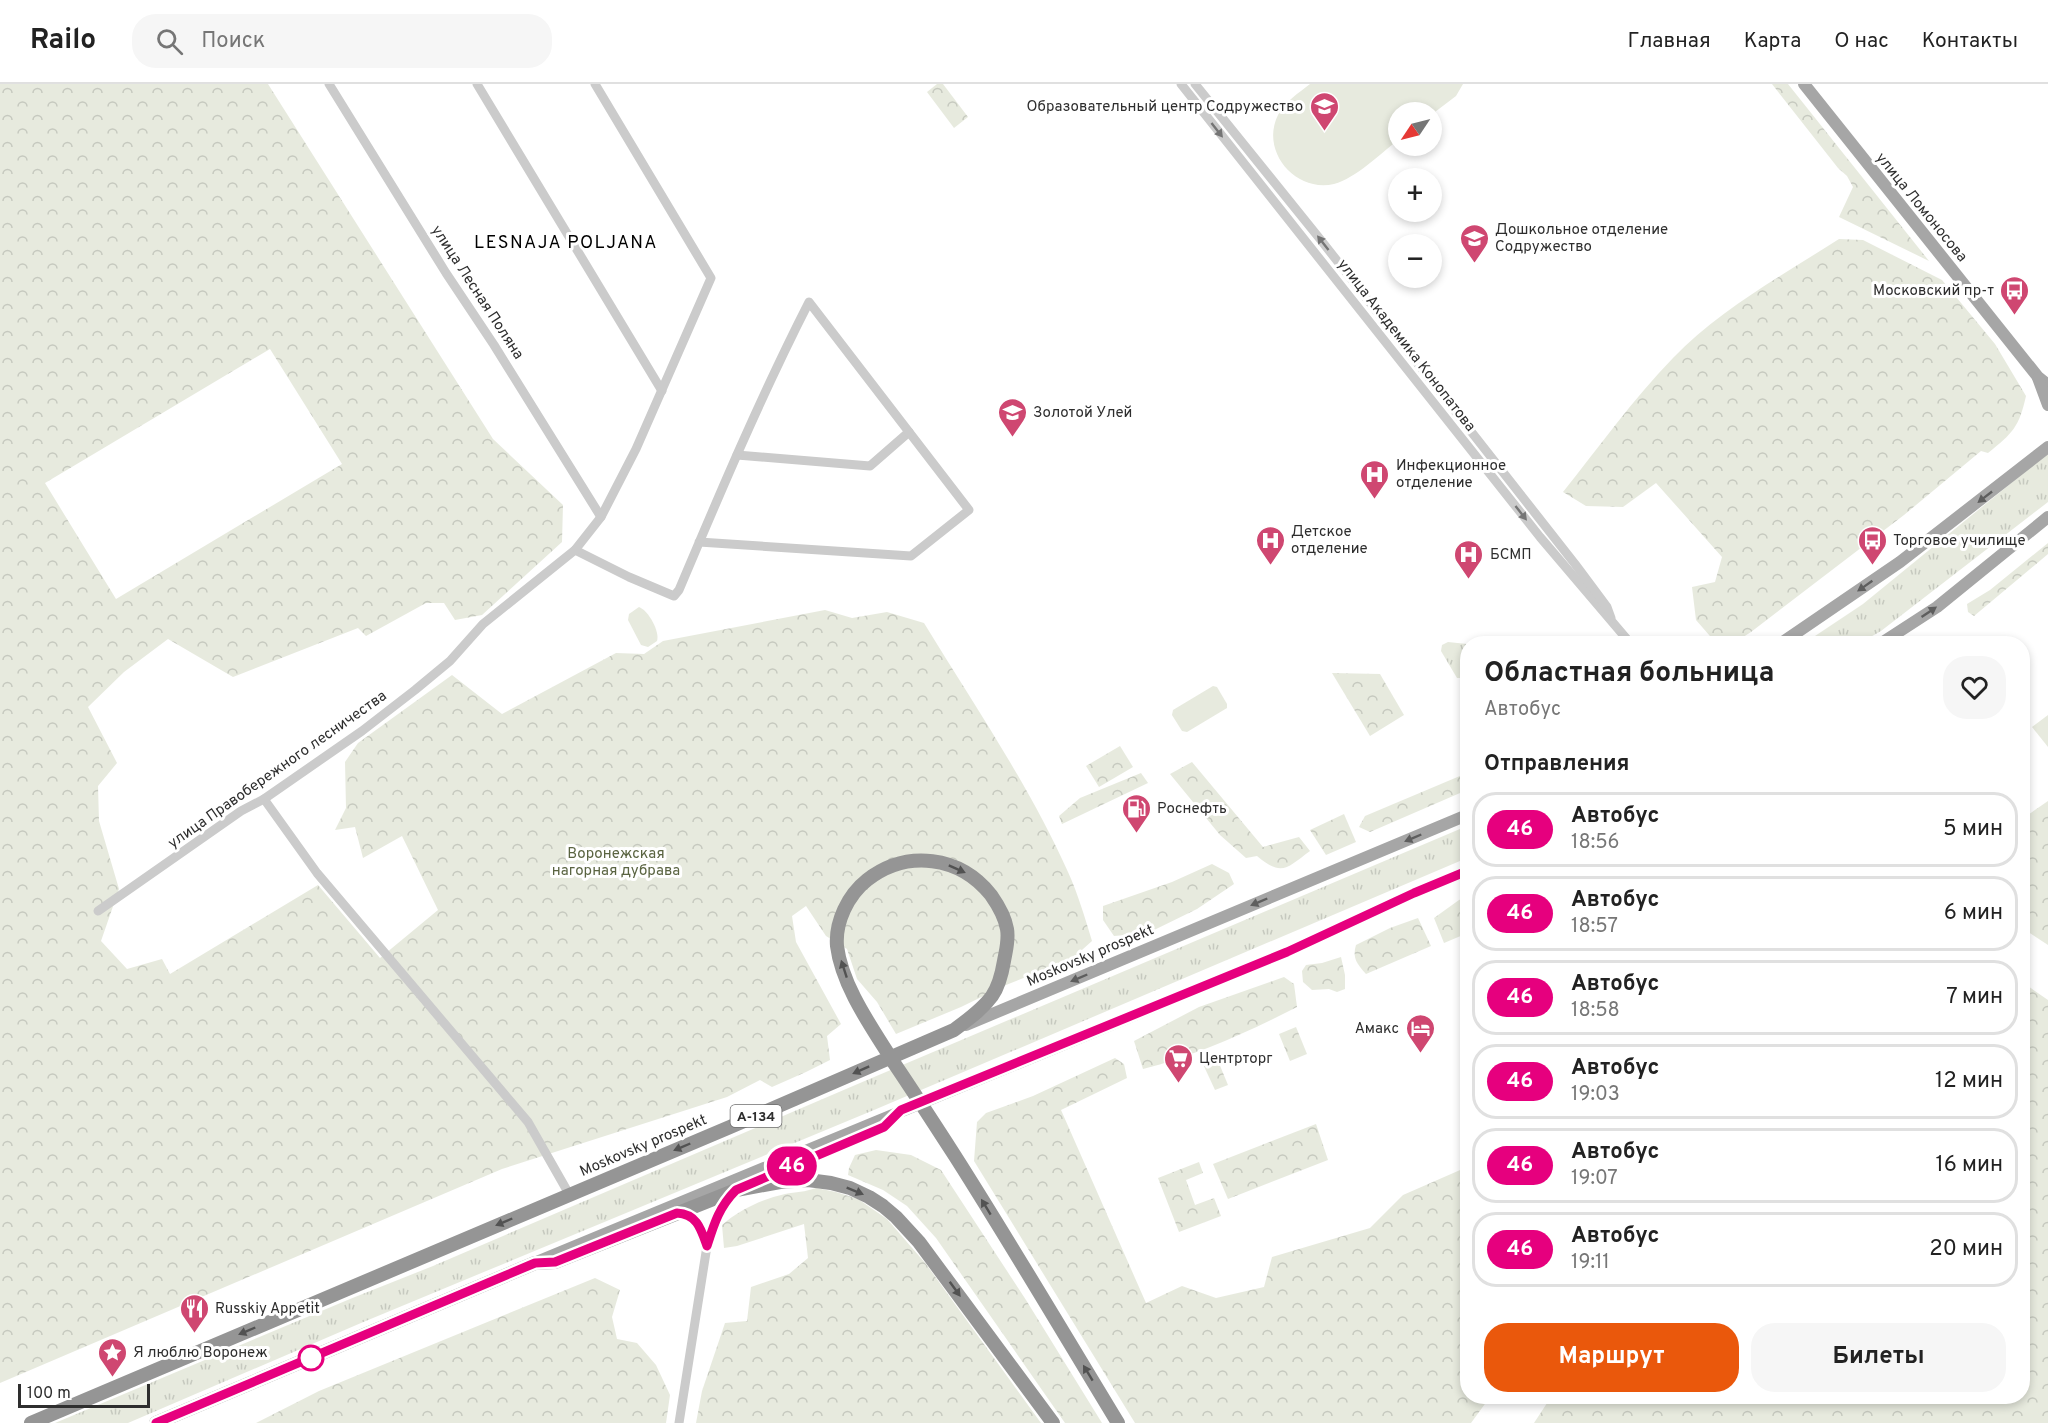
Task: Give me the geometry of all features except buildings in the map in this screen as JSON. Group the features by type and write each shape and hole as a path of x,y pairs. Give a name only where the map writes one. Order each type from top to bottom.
{"highway":[{"path":"954,1030 983,1007 997,987 1005,961 1008,943 1007,928 1002,913 983,886 958,868 930,860 902,863 877,873 855,892 841,919 837,945 855,998 868,1022 956,1157 1118,1423"},
{"name":"Moskovsky prospekt","path":"31,1423 954,1030"},
{"path":"156,1423 535,1263 555,1262 736,1190 780,1182 819,1181 850,1188 869,1197 896,1217 932,1258 1053,1423"}],"main road":[{"name":"улица Ломоносова","path":"1804,84 2043,381 2048,405"},
{"path":"2031,461 2048,435"},
{"path":"1792,636 1900,562 2048,447"},
{"path":"1892,636 1937,607 2048,517"},
{"name":"Moskovsky prospekt","path":"954,1030 1460,818"},
{"path":"535,1263 1287,952 1460,874"}],"street":[{"name":"улица Лесная Поляна","path":"329,84 601,517"},
{"path":"477,84 662,391"},
{"path":"595,84 711,278 636,449 601,517 575,550 619,573 674,596 679,590 699,542 737,454 809,302 969,510 911,556 699,542"},
{"name":"улица Академика Конопатова","path":"1181,84 1540,537 1624,636"},
{"name":"улица Академика Конопатова","path":"1195,84 1575,564 1607,607 1612,623"},
{"path":"737,454 870,466 909,432"},
{"name":"улица Правобережного лесничества","path":"98,911 241,811 264,799 362,731 450,660 483,624 575,550"},
{"path":"264,799 316,873 528,1122 568,1194"},
{"path":"679,1423 707,1246 719,1210 725,1200 736,1190 884,1127 901,1110"},
{"path":"677,1213 691,1216 696,1220 707,1246"}],"green space":[{"name":"Воронежская нагорная дубрава","path":"0,84 268,84 493,439 563,505 562,542 482,615 455,620 444,603 426,603 366,636 358,628 233,677 168,639 124,672 88,707 117,763 98,786 99,821 119,889 101,941 127,969 162,959 170,974 318,885 380,958 438,910 402,836 363,858 355,827 335,830 346,808 345,762 358,743 452,675 502,714 616,653 644,654 663,641 825,610 852,618 887,612 924,623 1000,746 1053,840 1072,880 1092,941 1073,958 896,1034 877,1002 857,979 847,949 826,936 806,906 792,916 796,942 841,1024 827,1036 830,1060 772,1087 760,1080 727,1097 502,1169 0,1383","holes":["270,349 342,464 116,599 45,483"]},
{"path":"937,84 943,84 968,117 954,128 927,92"},
{"path":"1310,84 1463,84 1456,96 1442,107 1442,102 1388,102 1388,148 1351,177 1334,184 1320,185 1294,176 1278,155 1274,142 1274,129 1278,115 1292,98"},
{"path":"1772,84 1788,84 1929,261 1839,217 1853,187 1847,176 1838,168"},
{"path":"1839,239 1863,240 1942,280 1995,344 2026,396 2014,429 1988,453 1981,451 1904,515 1751,632 1745,636 1710,636 1696,620 1692,587 1715,582 1722,557 1656,483 1623,507 1586,506 1563,492 1616,424 1673,358 1691,340 1731,308"},
{"path":"2048,453 2048,502 1881,631 1872,636 1815,636 1863,604"},
{"path":"2048,543 2048,554 1974,616 1968,612 1967,604 1990,590"},
{"path":"639,607 650,617 657,632 657,641 648,647 641,645 628,620 629,614"},
{"path":"1448,642 1460,643 1460,678 1457,678 1441,651 1442,645"},
{"path":"1332,673 1380,674 1404,715 1370,736"},
{"path":"1213,686 1217,687 1227,708 1187,732 1182,731 1172,715 1173,710"},
{"path":"2048,715 2048,747 2032,727"},
{"path":"1120,746 1133,767 1099,787 1086,766"},
{"path":"1192,762 1263,847 1299,837 1310,851 1284,868 1266,863 1257,856 1246,858 1220,835 1170,774"},
{"path":"1141,773 1148,783 1062,824 1059,816 1080,798"},
{"path":"1460,776 1460,793 1370,832 1359,827 1365,816"},
{"path":"2048,801 2048,945 2030,933 2030,813"},
{"path":"1344,814 1356,842 1326,855 1310,830"},
{"path":"1460,829 1460,861 874,1110 361,1323 128,1423 55,1423 433,1266"},
{"path":"1212,864 1229,873 1234,884 1197,909 1148,933 1114,936 1103,920 1103,906 1172,882"},
{"path":"1459,900 1460,936 1444,943 1434,918"},
{"path":"1418,918 1431,946 1366,974 1356,961 1356,945 1390,928"},
{"path":"1341,957 1345,989 1337,992 1329,989 1312,990 1303,982 1302,971 1306,965"},
{"path":"1284,977 1294,984 1297,1007 1222,1042 1143,1069 1134,1041 1199,1007"},
{"path":"2030,988 2048,1000 2048,1423 1534,1423 1546,1404 2030,1404"},
{"path":"1296,1027 1307,1054 1290,1061 1279,1034"},
{"path":"1216,1056 1228,1085 1215,1090 1202,1062"},
{"path":"1115,1058 1124,1064 1127,1078 1061,1110 1146,1303 1182,1286 1216,1298 1264,1287 1272,1257 1370,1228 1403,1195 1460,1170 1460,1404 1485,1404 1471,1423 1135,1423 974,1161 977,1122 986,1113 1033,1096"},
{"path":"1316,1124 1328,1160 1228,1199 1213,1164"},
{"path":"876,1150 911,1155 941,1170 1026,1300 1102,1423 1065,1423 936,1238 907,1206 883,1190 848,1175 855,1155"},
{"path":"1199,1162 1203,1173 1186,1180 1195,1205 1214,1198 1221,1216 1179,1232 1158,1178"},
{"path":"816,1188 858,1199 887,1219 926,1264 1041,1423 696,1423 702,1391 725,1323 747,1321 751,1287 789,1274 808,1258 804,1224 737,1246 724,1248 722,1225 759,1202"},
{"path":"595,1278 620,1290 612,1317 617,1339 637,1343 656,1365 670,1395 666,1423 256,1423 319,1391"}],"bus line":[{"name":"46","path":"156,1423 535,1263 555,1262 677,1213 691,1216 696,1220 707,1246 719,1210 725,1200 736,1190 884,1127 901,1110 1287,952 1460,874"}],"place":[{"name":"Образовательный центр Содружество","path":"1324,132"},
{"name":"Дошкольное отделение Содружество","path":"1474,264"},
{"name":"Московский пр-т","path":"2015,316"},
{"name":"Золотой Улей","path":"1012,438"},
{"name":"Инфекционное отделение","path":"1375,500"},
{"name":"Детское отделение","path":"1270,566"},
{"name":"Торговое училище","path":"1872,566"},
{"name":"БСМП","path":"1469,580"},
{"name":"Роснефть","path":"1136,834"},
{"name":"Амакс","path":"1420,1054"},
{"name":"Центрторг","path":"1178,1084"},
{"name":"Russkiy Appetit","path":"194,1334"},
{"name":"Я люблю Воронеж","path":"112,1378"}],"district":[{"name":"LESNAJA POLJANA","path":"566,242"}]}
